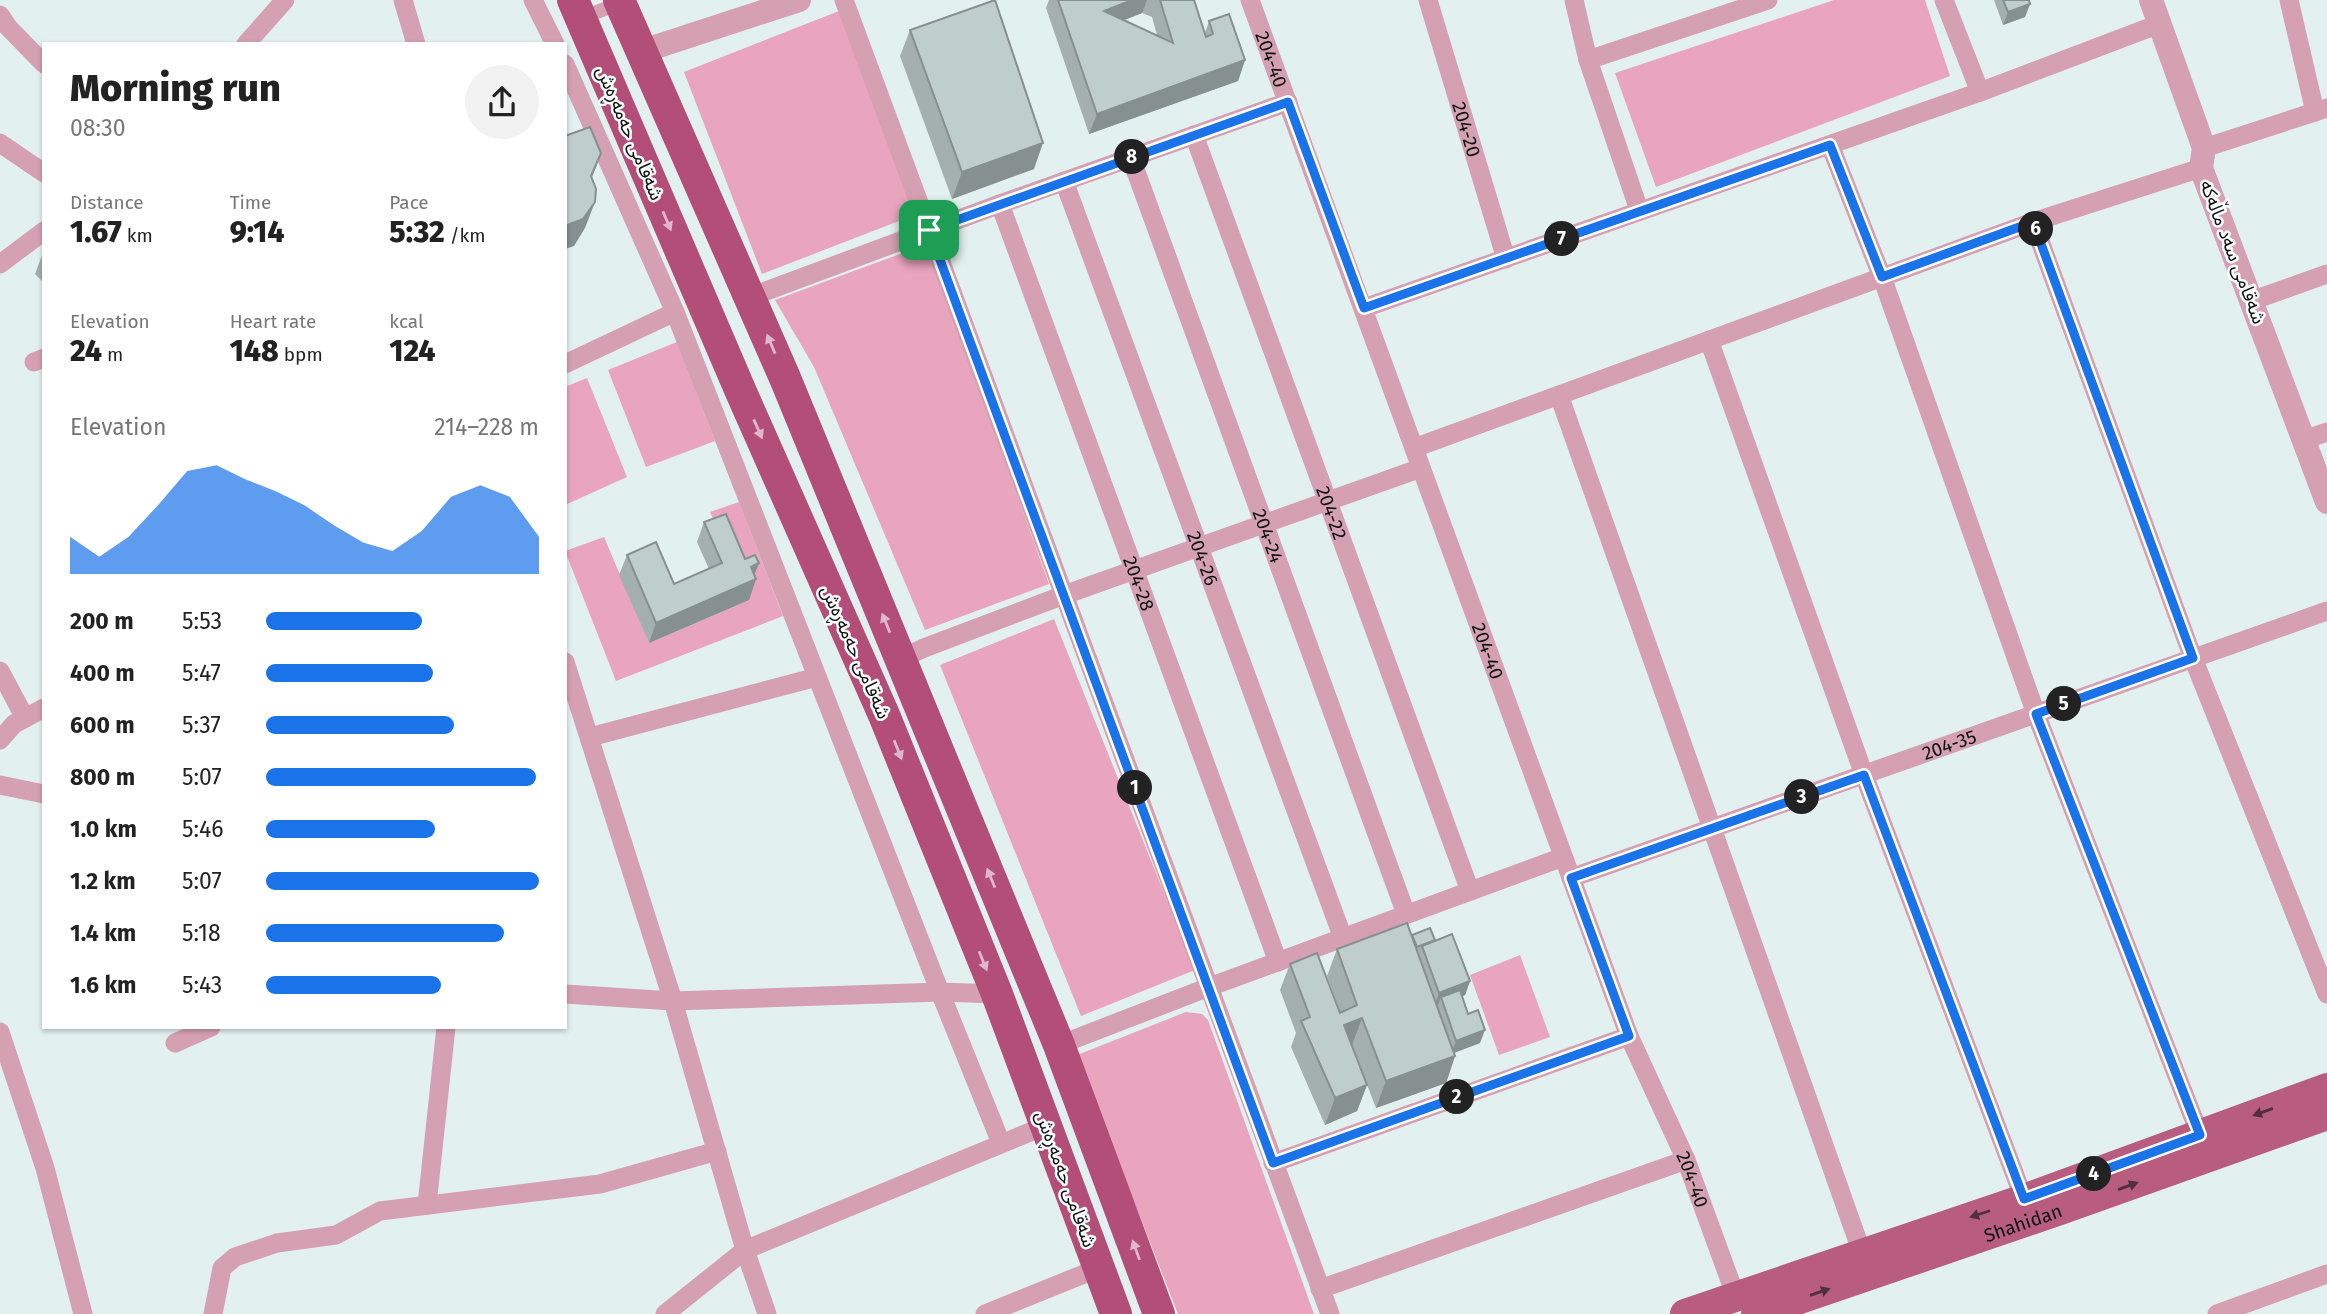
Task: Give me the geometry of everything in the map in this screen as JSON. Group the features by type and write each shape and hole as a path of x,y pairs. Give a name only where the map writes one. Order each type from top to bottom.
{"highway":[{"name":"شەقامی حەمەڕەش","path":"619,0 785,378 1059,1045 1159,1314"},
{"name":"شەقامی حەمەڕەش","path":"571,11 577,74 741,392 884,715 997,994 1116,1314"},
{"path":"741,392 785,378"}],"main road":[{"path":"1685,1314 1746,1306 1862,1253 2024,1199 2327,1088"},
{"name":"Shahidan","path":"1746,1306 2060,1210 2327,1115"}],"street":[{"path":"248,42 285,0"},
{"path":"403,0 415,42"},
{"path":"533,0 554,42"},
{"path":"643,51 799,0"},
{"path":"844,0 1330,1314"},
{"name":"204-40","path":"1250,0 1629,1036 1686,1160 1746,1306"},
{"name":"204-20","path":"1428,0 1506,259"},
{"path":"1574,0 1588,60 1639,210"},
{"path":"1588,60 1768,0"},
{"path":"1944,0 1980,92"},
{"path":"1414,448 2033,222 2321,110 2289,0"},
{"path":"571,11 629,1"},
{"path":"1364,308 1980,92 2156,7"},
{"name":"شەقامی سەد ماڵەکە","path":"2156,7 2251,301 2315,436 2327,502"},
{"path":"3,25 42,62"},
{"path":"577,74 675,312 940,992 1002,1143"},
{"path":"751,299 929,230 1288,102"},
{"name":"204-22","path":"1194,135 1469,891"},
{"path":"0,143 42,172"},
{"path":"1830,145 1882,277 2036,714 2200,1135"},
{"name":"204-24","path":"1130,158 1406,914"},
{"name":"204-26","path":"1064,181 1343,937"},
{"name":"204-28","path":"1000,204 1278,962"},
{"path":"2033,222 2193,658 2327,994"},
{"path":"0,264 42,232"},
{"path":"2251,301 2327,274"},
{"path":"567,363 675,312"},
{"path":"1709,340 1864,775 2024,1199"},
{"path":"1559,395 1862,1253"},
{"path":"900,659 1064,595 1421,468"},
{"name":"204-35","path":"1571,878 2327,611"},
{"path":"0,671 25,718"},
{"path":"567,674 571,698 590,737 673,1001 745,1250 767,1314"},
{"path":"590,737 817,677"},
{"path":"0,740 14,724 42,709"},
{"path":"0,785 42,794"},
{"path":"1059,1045 1563,857"},
{"path":"567,994 673,1001 940,992 997,994"},
{"path":"175,1043 206,1029"},
{"path":"427,1205 446,1029"},
{"path":"0,1032 44,1168 83,1314"},
{"path":"1273,1163 1629,1036"},
{"path":"665,1314 745,1250 1047,1125"},
{"path":"213,1314 222,1268 235,1257 276,1243 336,1235 380,1211 600,1184 716,1151"},
{"path":"1320,1289 1686,1160"},
{"path":"985,1314 1099,1268"},
{"path":"2217,1314 2327,1274"}],"shaded area":[{"path":"1834,0 1925,0 1950,76 1656,187 1615,73"},
{"path":"839,11 917,214 762,274 684,72"},
{"path":"927,244 1049,584 925,630 814,367 775,300"},
{"path":"677,342 715,441 646,467 608,370"},
{"path":"587,378 627,477 567,504 567,386"},
{"path":"739,502 783,616 616,681 567,550 604,537 649,643 749,600 710,512"},
{"path":"1054,619 1195,970 1081,1016 940,665"},
{"path":"1520,955 1550,1037 1499,1055 1470,975"},
{"path":"1186,1012 1202,1014 1208,1020 1314,1314 1178,1314 1077,1055"}],"building":[{"path":"995,0 1043,143 962,172 910,30"},
{"path":"1058,0 1132,0 1104,11 1173,43 1160,0 1194,0 1206,37 1213,34 1209,21 1229,14 1245,60 1097,114"},
{"path":"2003,0 2029,0 2030,4 2008,12"},
{"path":"590,127 601,153 591,176 596,189 595,202 583,219 567,225 567,135"},
{"path":"726,514 745,559 755,555 759,563 751,567 756,579 656,623 627,555 656,542 674,584 722,563 704,522"},
{"path":"1407,923 1455,1056 1386,1081 1362,1018 1344,1025 1367,1085 1335,1098 1301,1021 1310,1017 1290,964 1317,953 1340,1013 1357,1005 1337,949"},
{"path":"1430,928 1435,940 1417,947 1412,935"},
{"path":"1452,934 1470,981 1439,993 1422,946"},
{"path":"1460,990 1468,1014 1478,1010 1485,1030 1456,1041 1441,997"}],"route":[{"path":"1288,102 1364,308 1830,145 1882,277 2033,222 2193,658 2036,714 2200,1135 2024,1199 1864,775 1571,878 1629,1036 1273,1163 929,230 1288,102"}]}
